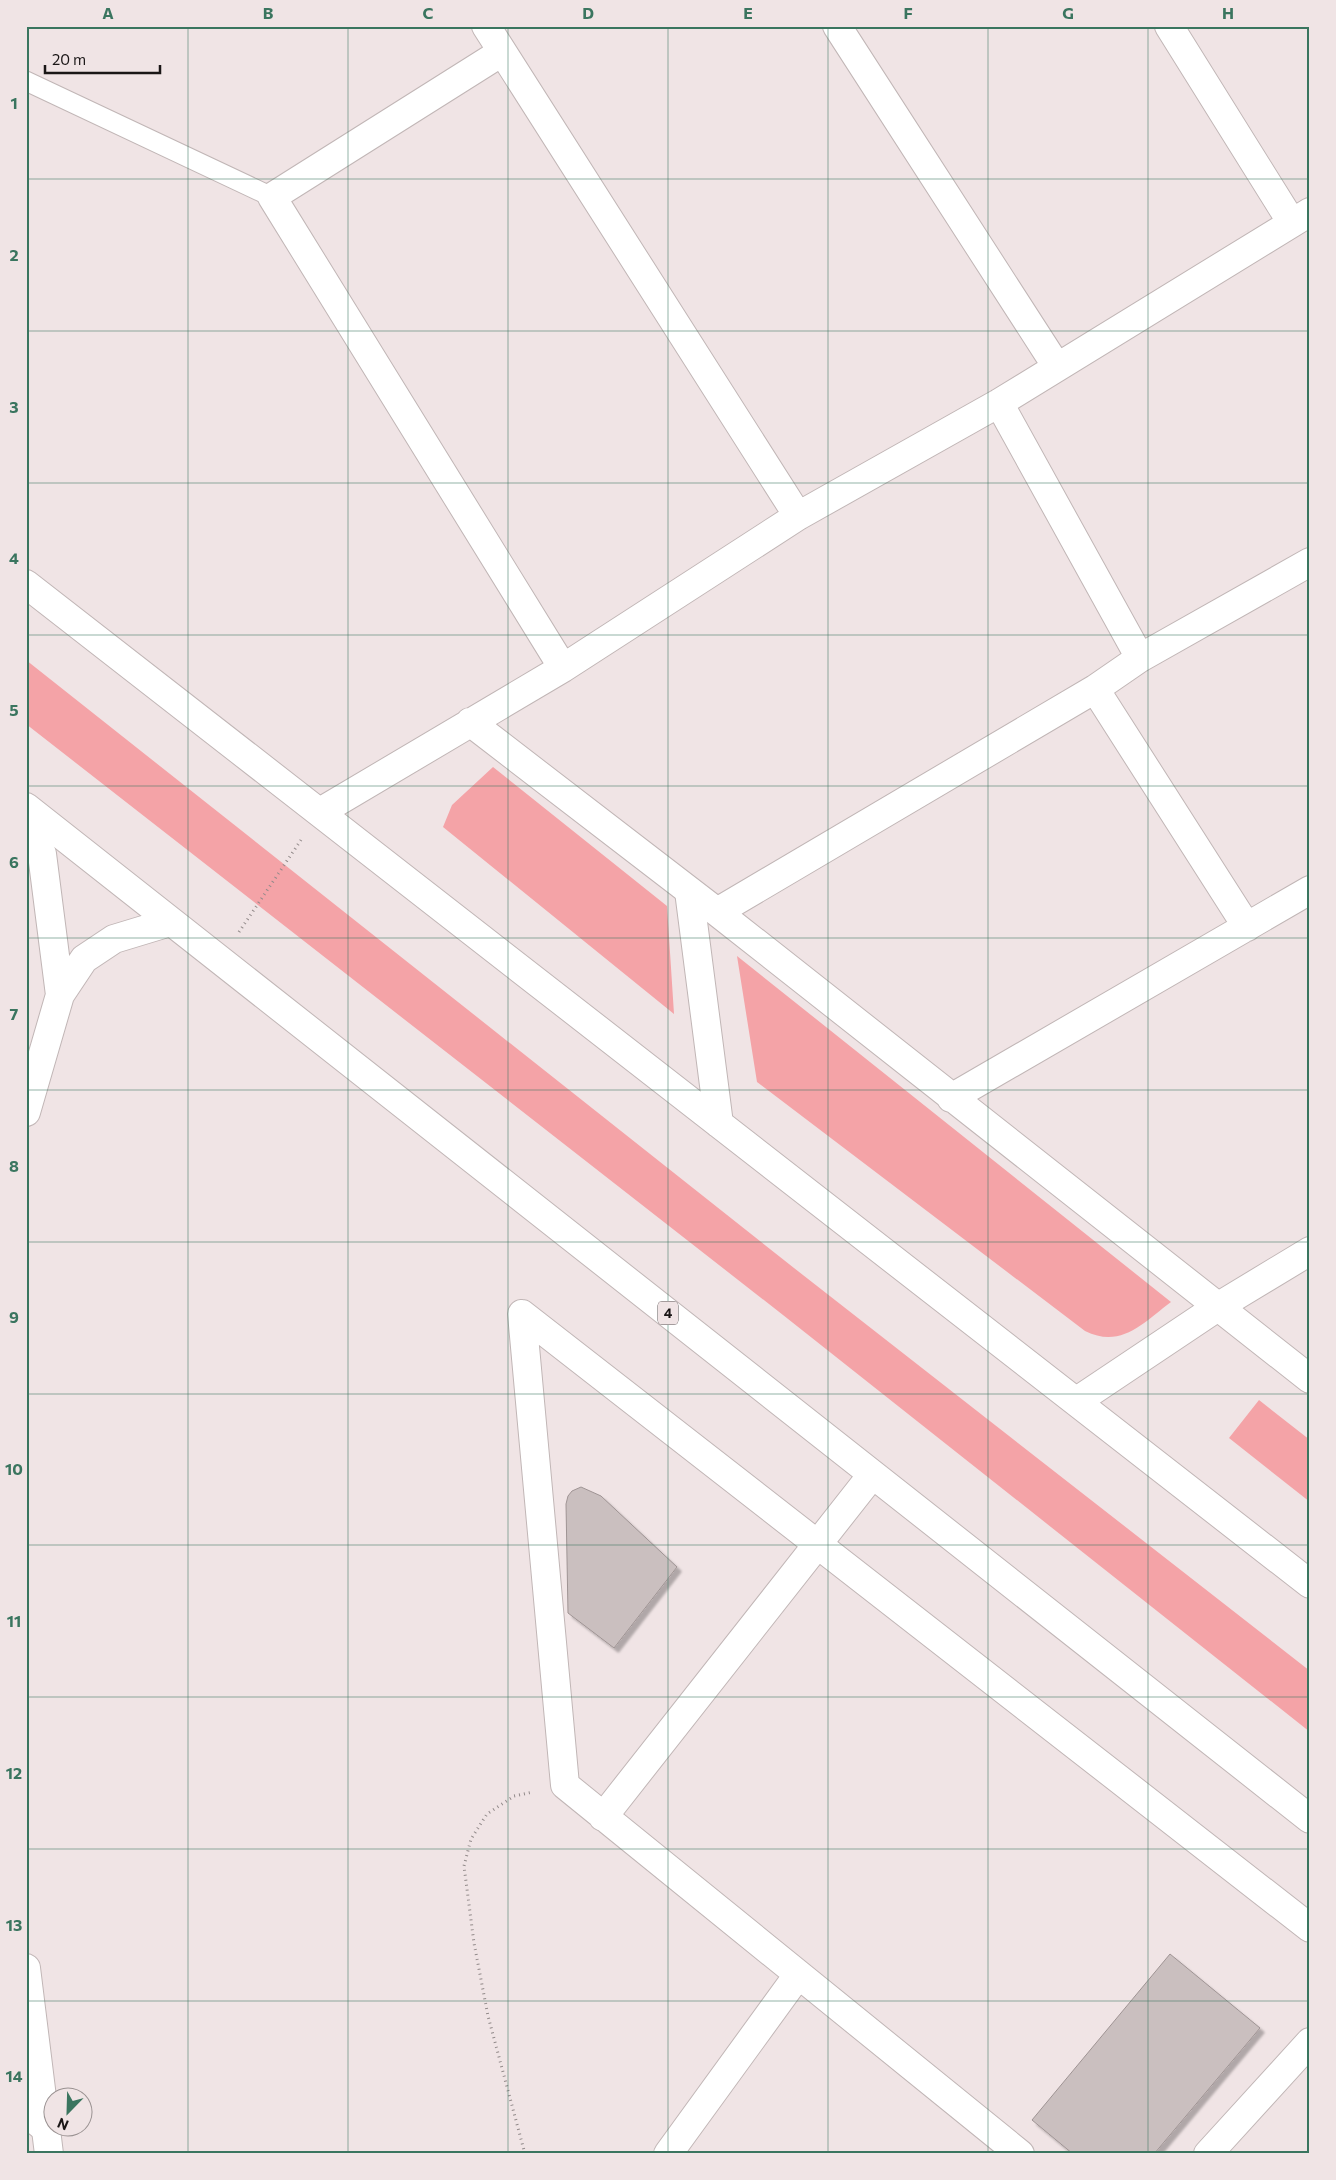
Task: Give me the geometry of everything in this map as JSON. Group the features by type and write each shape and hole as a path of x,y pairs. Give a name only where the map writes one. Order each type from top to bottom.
{"main road":[{"path":"486,26 798,516"},
{"path":"836,26 1057,367"},
{"path":"320,812 564,668 798,516 1000,403 1301,218 1169,26"},
{"path":"502,52 272,197 564,668"},
{"path":"1000,403 1140,658"},
{"path":"717,912 1095,688 1140,658 1310,562"},
{"path":"26,584 1310,1584"},
{"path":"1095,688 1247,927"},
{"path":"470,722 717,912 1310,1379"},
{"name":"4","path":"26,807 1310,1819"},
{"path":"26,816 42,854 60,995"},
{"path":"951,1098 1310,890"},
{"path":"689,891 719,1124"},
{"path":"26,1112 60,995 84,959 114,940 170,922"},
{"path":"1077,1401 1219,1306 1310,1251"},
{"path":"1020,2154 603,1817 565,1784 522,1314 1310,1928"},
{"path":"603,1817 872,1475"},
{"path":"26,1968 40,2132"},
{"path":"668,2154 798,1975"},
{"path":"1208,2154 1310,2042"}],"lane":[{"path":"26,81 272,197"}],"path":[{"path":"220,961 320,812"},
{"path":"525,2154 488,2016 474,1942 464,1866 471,1839 487,1814 514,1796 565,1784"}],"shaded area":[{"path":"26,660 794,1268 1310,1671 1310,1732 783,1315 26,724"},
{"path":"493,767 667,906 674,1014 443,827 452,805"},
{"path":"737,956 1171,1302 1141,1325 1121,1335 1110,1337 1098,1336 1085,1331 757,1082"},
{"path":"1259,1400 1310,1440 1310,1502 1229,1438"}],"building":[{"path":"581,1487 601,1496 677,1567 614,1648 568,1613 566,1504 568,1496 572,1491"},
{"path":"1170,1954 1260,2028 1154,2154 1073,2154 1032,2120"}]}
